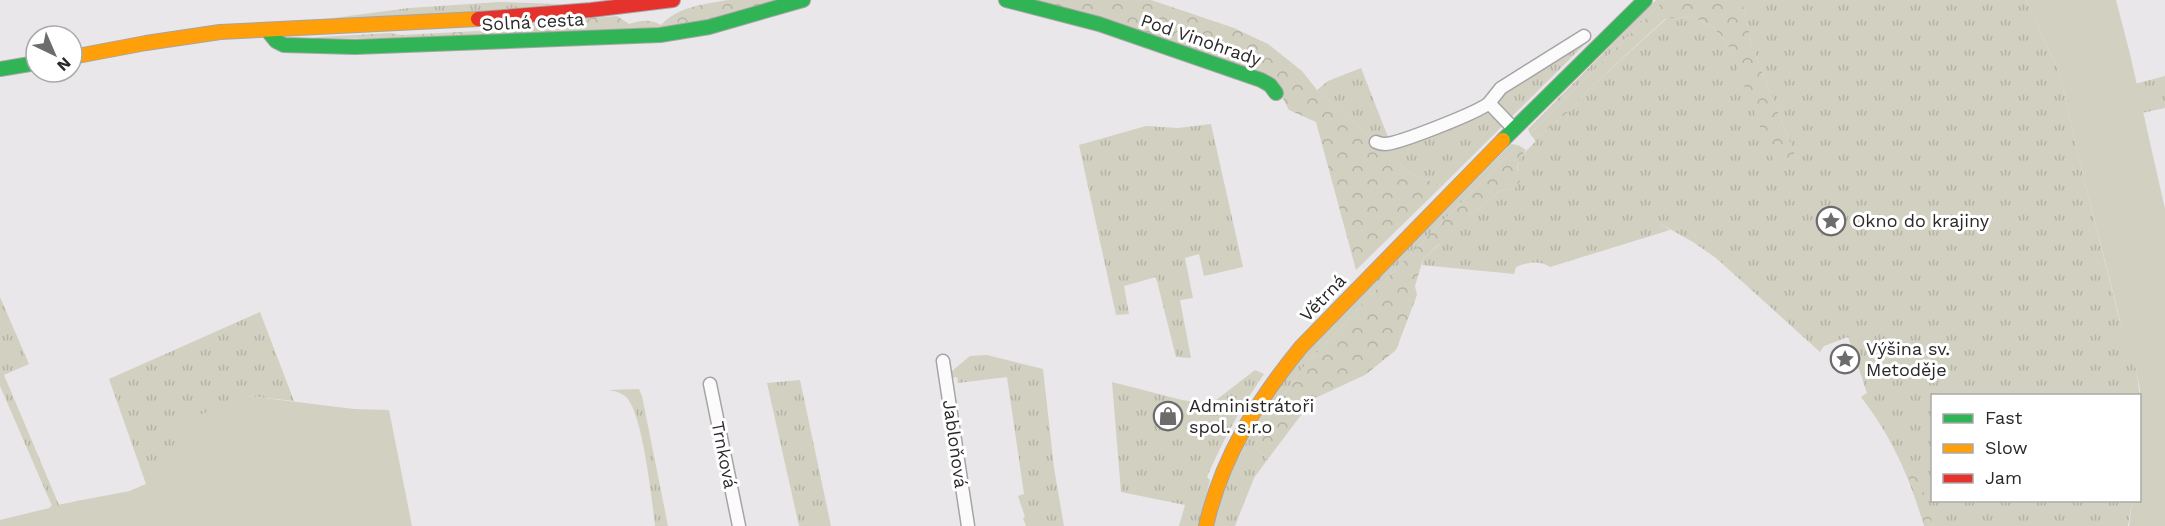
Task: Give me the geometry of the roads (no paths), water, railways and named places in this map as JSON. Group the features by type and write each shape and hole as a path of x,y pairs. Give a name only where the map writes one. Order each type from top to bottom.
{"street":[{"name":"Solná cesta","path":"84,55 184,37 613,8 674,0"},
{"name":"Solná cesta","path":"267,30 276,41 284,45 345,47 660,35 710,27 802,0"},
{"name":"Pod Vinohrady","path":"1006,0 1100,24 1261,80 1270,85 1276,93"},
{"name":"Větrná","path":"1206,526 1215,489 1229,456 1254,408 1275,377 1309,338 1514,129 1645,0"},
{"path":"1376,142 1384,144 1398,142 1475,112 1489,103 1501,88 1584,36"},
{"path":"0,69 24,65"},
{"path":"1489,103 1514,129"},
{"name":"Jabloňová","path":"943,361 968,526"},
{"name":"Trnková","path":"710,384 739,526"}],"place":[{"name":"Okno do krajiny","path":"1831,221"},
{"name":"Výšina sv. Metoděje","path":"1845,359"},
{"name":"Administrátoři spol. s.r.o","path":"1168,416"}]}
